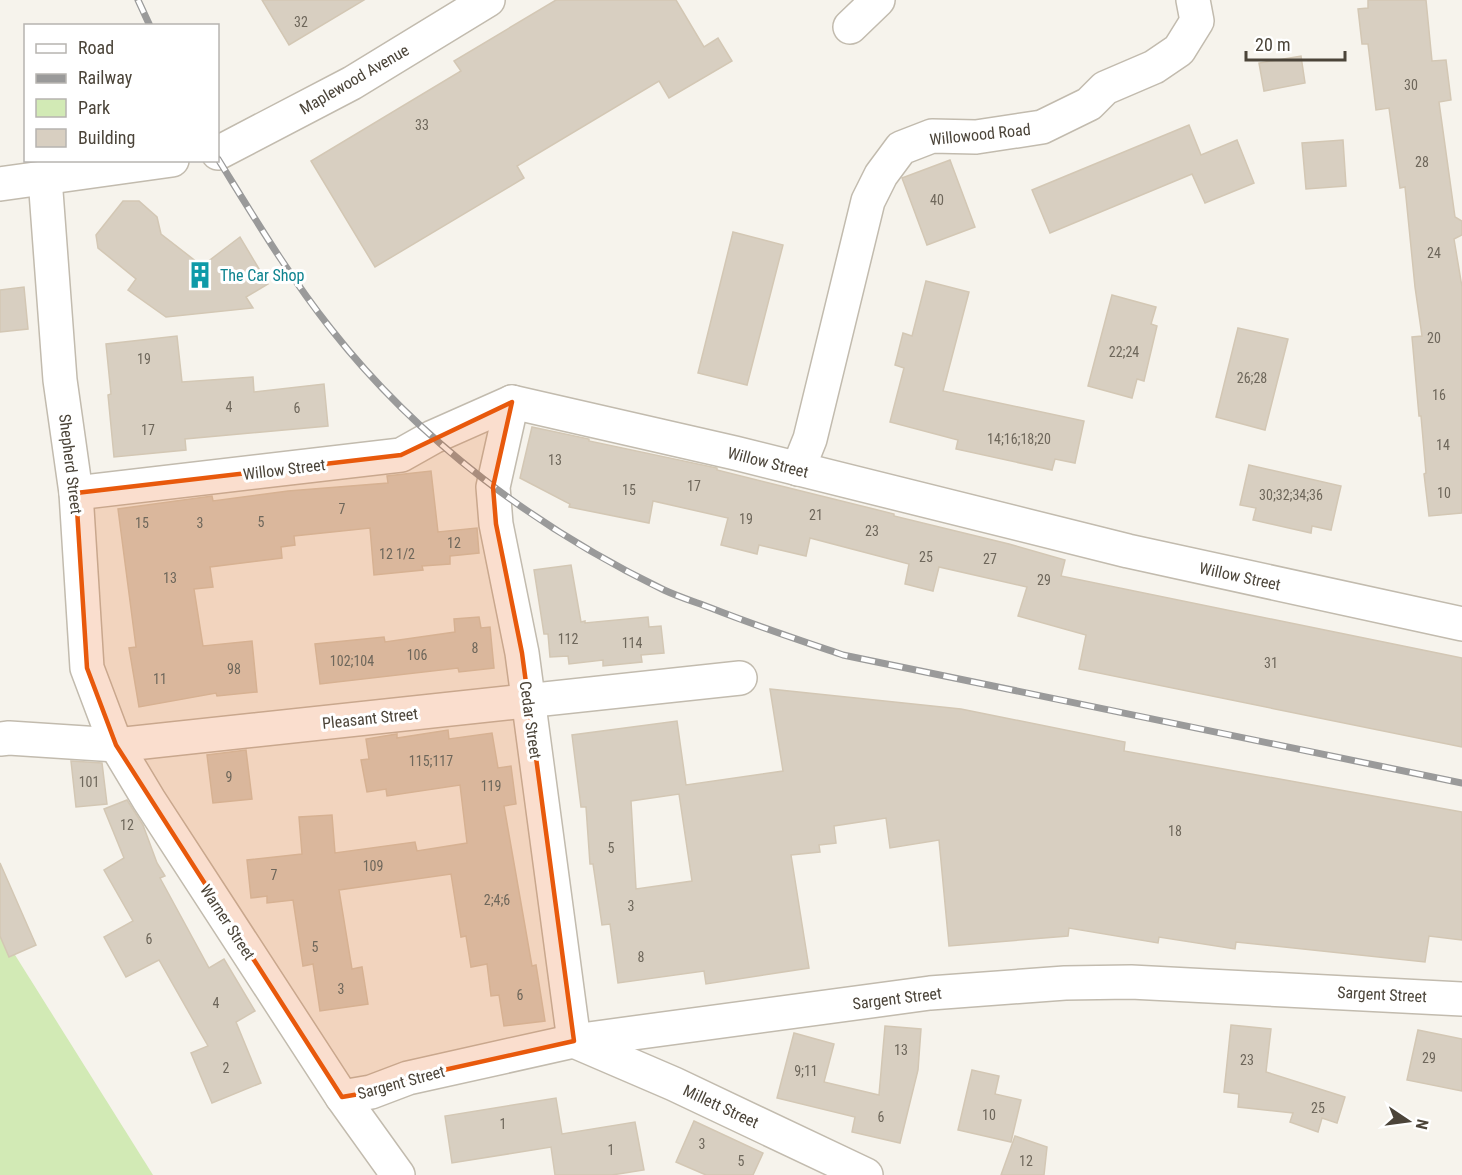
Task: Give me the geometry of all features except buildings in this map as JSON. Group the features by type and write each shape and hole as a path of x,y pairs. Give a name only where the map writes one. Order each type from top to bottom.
{"street":[{"name":"Maplewood Avenue","path":"219,152 352,83 488,0"},
{"path":"850,27 878,0"},
{"name":"Willowood Road","path":"798,469 810,440 868,201 881,175 901,148 932,136 976,137 1042,127 1089,104 1105,88 1154,67 1179,50 1197,21 1193,0"},
{"path":"0,184 158,162"},
{"name":"Shepherd Street","path":"45,178 60,380 76,493 87,668 116,745"},
{"name":"Willow Street","path":"76,493 401,455 433,437 512,402 798,469 1128,551 1462,624"},
{"name":"Cedar Street","path":"512,402 493,487 496,524 522,653 574,1041"},
{"name":"Pleasant Street","path":"0,739 116,745 740,678"},
{"name":"Warner Street","path":"116,745 155,810 342,1097 398,1175"},
{"name":"Sargent Street","path":"342,1097 371,1092 408,1078 574,1041 930,993 1065,983 1131,982 1462,999"},
{"name":"Millett Street","path":"574,1041 674,1084 866,1175"}],"highlighted area":[{"path":"512,402 493,487 496,524 522,653 574,1041 408,1078 371,1092 342,1097 116,745 87,668 76,493 401,455"}],"green space":[{"path":"0,931 153,1175 0,1175"}],"railway":[{"path":"138,0 149,24"},
{"path":"219,161 272,246 316,309 365,370 402,408 482,478 526,510 570,539 664,590 843,655 1462,783"}],"place":[{"name":"The Car Shop","path":"200,275"}]}
